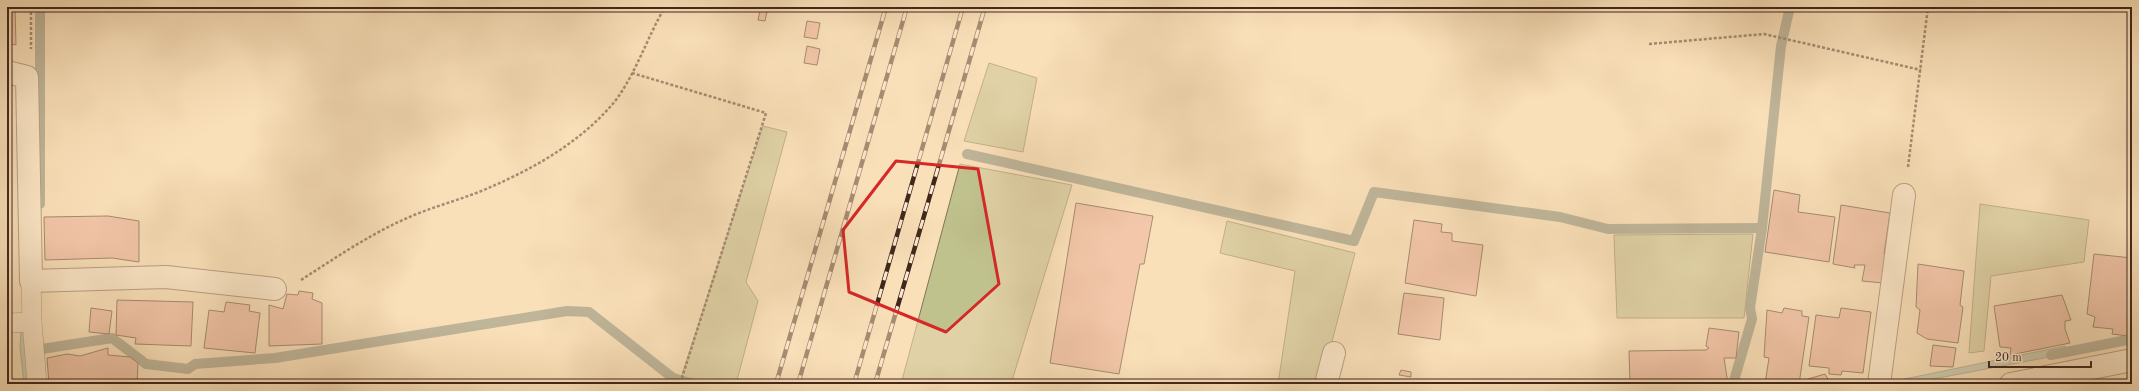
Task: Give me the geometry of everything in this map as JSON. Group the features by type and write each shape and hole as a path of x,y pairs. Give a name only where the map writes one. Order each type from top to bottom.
{"street":[{"path":"17,75 30,281 166,277 275,289"},
{"path":"1879,384 1904,196"},
{"path":"1326,384 1334,353"},
{"path":"2011,384 2059,379 2132,360"}],"lane":[{"path":"30,281 37,384"},
{"path":"7,323 32,322"}],"path":[{"path":"17,75 32,48 31,7"},
{"path":"275,289 298,282 342,254 405,219 493,186 565,148 591,127 611,106 632,73 651,31 665,7"},
{"path":"1904,196 1928,7"},
{"path":"1649,44 1764,34 1921,70"},
{"path":"632,73 766,113 680,384"}],"highlighted area":[{"path":"896,161 978,169 999,284 946,332 849,292 843,230"}],"green space":[{"path":"989,63 1037,78 1023,152 964,141"},
{"path":"763,126 787,132 746,282 758,301 736,384 679,384"},
{"path":"960,164 1072,185 1011,384 901,384"},
{"path":"1980,204 2089,220 2084,262 1991,276 1984,351 1969,353"},
{"path":"1227,221 1355,253 1321,384 1278,384 1295,271 1220,253"},
{"path":"1753,234 1744,318 1617,318 1614,235"}],"shaded area":[{"path":"21,329 24,329 29,384 24,384 20,347"},
{"path":"2065,346 2065,354 1907,384 1892,384 1890,382"}],"building":[{"path":"7,7 15,7 16,45 7,43"},
{"path":"760,10 767,12 765,21 758,20"},
{"path":"807,21 820,23 817,39 804,37"},
{"path":"807,46 820,49 817,65 804,63"},
{"path":"1774,190 1800,195 1798,212 1835,217 1829,262 1765,252"},
{"path":"1076,203 1153,216 1144,264 1140,264 1119,374 1050,363"},
{"path":"7,205 11,205 7,228"},
{"path":"1841,205 1890,213 1884,254 1888,255 1883,283 1862,281 1865,265 1854,265 1855,268 1833,264"},
{"path":"108,216 139,221 139,262 112,258 45,260 44,217"},
{"path":"1414,220 1442,224 1441,232 1452,233 1452,241 1483,245 1476,296 1405,283"},
{"path":"2094,254 2132,258 2132,324 2128,336 2112,334 2113,329 2093,327 2095,317 2087,314"},
{"path":"1918,264 1964,271 1960,305 1963,307 1958,343 1927,339 1917,333 1920,310 1916,307"},
{"path":"299,291 313,293 312,299 322,303 322,344 269,346 269,305 283,309 287,294 298,295"},
{"path":"1404,293 1444,298 1440,340 1398,334"},
{"path":"2062,295 2071,320 2065,321 2065,329 2070,343 2010,355 2011,348 2000,347 1994,306"},
{"path":"117,300 193,302 191,346 135,344 136,338 116,335"},
{"path":"226,302 250,305 249,311 260,313 255,353 204,348 209,310 224,312"},
{"path":"91,308 112,311 109,334 89,332"},
{"path":"1784,308 1802,311 1802,316 1809,317 1799,384 1765,384 1769,358 1764,357 1767,310 1782,313"},
{"path":"1841,308 1871,312 1863,373 1842,371 1841,375 1829,374 1829,368 1809,366 1816,315 1839,318"},
{"path":"1709,328 1739,332 1736,358 1724,358 1728,384 1630,384 1629,351 1706,350 1709,348 1706,346"},
{"path":"1933,345 1956,348 1953,367 1930,366"},
{"path":"108,348 108,355 130,357 138,363 137,384 49,384 47,358 67,354 80,356"},
{"path":"1401,370 1411,372 1411,377 1399,375"},
{"path":"1825,374 1831,384 1810,384 1808,379"},
{"path":"1425,380 1451,384 1425,384"}],"waterway":[{"path":"40,7 40,204"},
{"path":"1733,384 1752,319 1750,308 1762,228 1781,46 1790,7"},
{"path":"967,154 1354,241 1374,192 1560,217 1608,229 1762,228"},
{"path":"42,349 112,338 146,364 188,369 195,364 275,358 567,311 589,312 673,378 694,384"},
{"path":"2051,355 2132,339"}],"railway":[{"path":"776,384 886,7"},
{"path":"798,384 907,7"},
{"path":"854,384 963,7"},
{"path":"875,384 985,7"}]}
